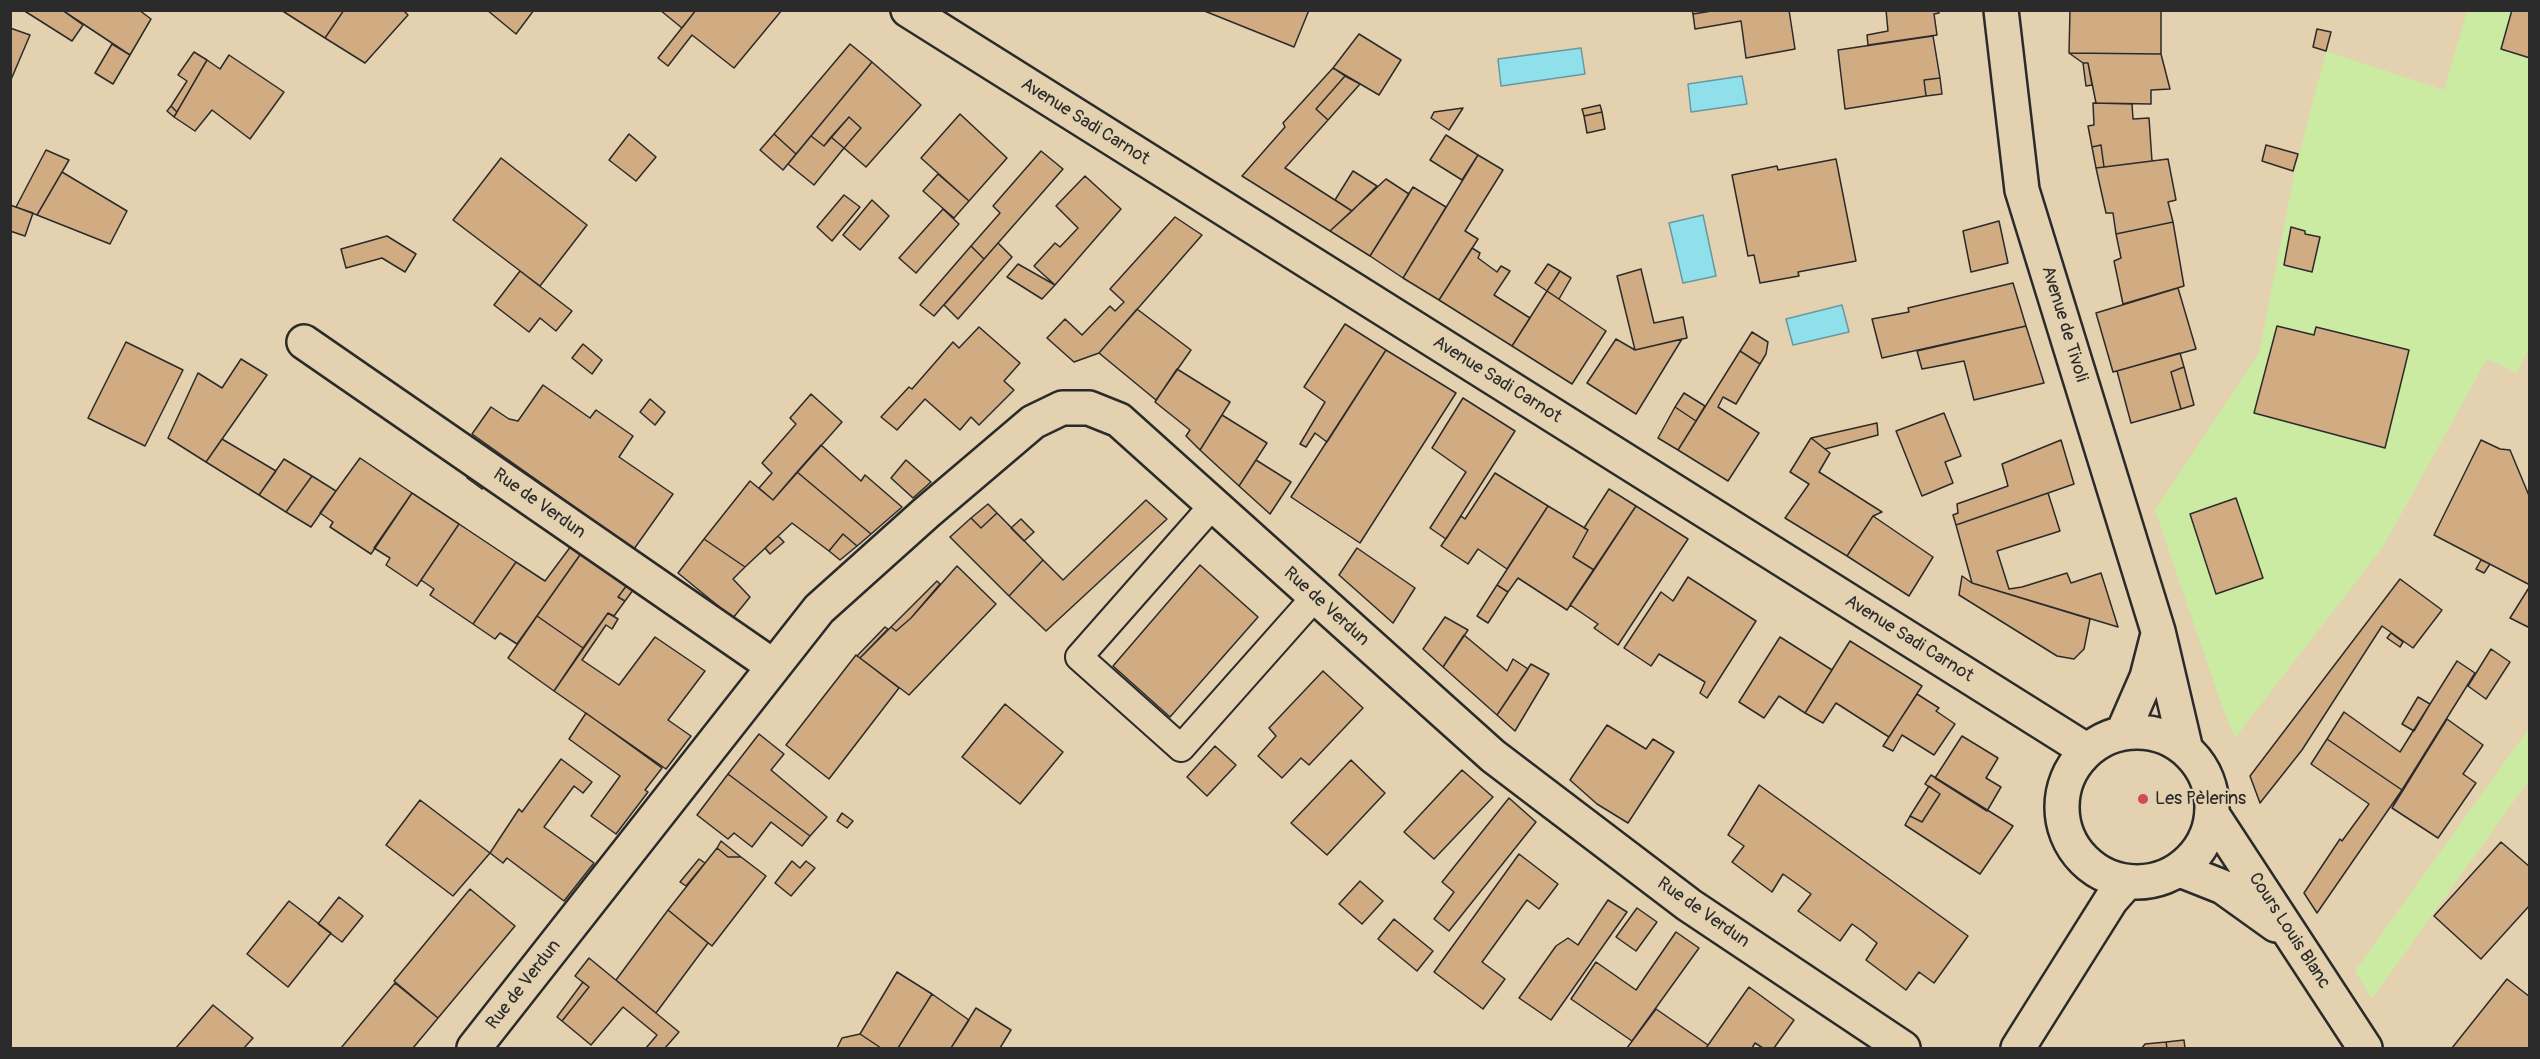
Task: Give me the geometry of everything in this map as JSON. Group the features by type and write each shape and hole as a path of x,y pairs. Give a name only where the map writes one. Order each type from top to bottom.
{"street":[{"name":"Avenue Sadi Carnot","path":"908,10 2086,750"},
{"name":"Avenue de Tivoli","path":"2001,10 2022,190 2158,631 2185,746"},
{"name":"Rue de Verdun","path":"304,342 773,666"},
{"name":"Rue de Verdun","path":"474,1048 819,609 1033,422 1062,408 1089,408 1119,420 1493,756 1689,905 1903,1048"},
{"path":"2123,732 2147,677 2158,631"},
{"path":"2143,731 2163,735 2185,746 2208,779 2212,796 2212,814 2208,835 2196,855 2180,870 2143,883 2108,877 2094,870 2078,854 2066,834 2061,812 2063,789 2072,768 2086,750 2103,738 2123,732 2143,731"},
{"name":"Cours Louis Blanc","path":"2212,814 2365,1048"},
{"path":"2075,957 2092,899 2094,870"},
{"path":"2180,870 2223,887 2266,916 2301,948"},
{"path":"2018,1048 2111,900 2127,882"}],"lane":[{"path":"1214,506 1079,657 1181,747 1315,597"}],"green space":[{"path":"2467,11 2529,11 2529,347 2517,373 2487,359 2383,547 2235,738 2155,510 2259,353 2294,175 2326,51 2444,90"},
{"path":"2529,728 2529,780 2372,999 2355,971"}],"water":[{"path":"1581,48 1585,74 1501,86 1498,59"},
{"path":"1742,76 1747,104 1691,112 1688,84"},
{"path":"1703,215 1716,276 1683,283 1669,223"},
{"path":"1842,305 1849,332 1793,345 1786,319"}],"building":[{"path":"23,10 62,10 83,25 72,41"},
{"path":"62,10 139,10 151,19 130,55"},
{"path":"281,10 344,10 325,38"},
{"path":"344,10 403,10 408,15 365,63 325,38"},
{"path":"487,10 534,10 516,34"},
{"path":"660,10 696,10 682,28"},
{"path":"696,10 782,10 734,68 692,35 668,66 658,58"},
{"path":"1202,10 1309,10 1294,47"},
{"path":"1692,10 1718,10 1693,14"},
{"path":"1718,10 1789,10 1795,49 1746,58 1741,21 1695,29 1693,14"},
{"path":"1886,10 1939,10 1939,13 1934,14 1937,35 1868,45 1867,35 1888,31"},
{"path":"2070,10 2161,10 2161,54 2069,53"},
{"path":"2512,10 2530,10 2530,58 2501,49"},
{"path":"10,28 30,35 10,82"},
{"path":"2317,29 2331,32 2326,51 2313,47"},
{"path":"1359,34 1401,60 1379,95 1333,68"},
{"path":"1933,36 1940,78 1924,80 1926,96 1845,109 1838,50"},
{"path":"112,44 130,55 113,84 95,73"},
{"path":"850,44 872,62 796,154 774,134"},
{"path":"194,52 207,60 177,112 171,106 187,81 178,75"},
{"path":"2069,53 2161,54 2170,89 2151,90 2151,104 2096,103 2088,63 2083,63"},
{"path":"229,55 284,92 250,139 212,110 195,131 174,117 207,60 220,69"},
{"path":"872,62 921,105 866,167 844,148 861,128 849,117 824,146 811,136"},
{"path":"2083,63 2088,63 2092,85 2086,86"},
{"path":"1333,68 1345,76 1316,109 1328,120 1285,168 1352,211 1330,231 1242,176 1285,127 1283,123"},
{"path":"1345,76 1360,84 1328,120 1316,109"},
{"path":"1940,78 1942,94 1926,96 1924,80"},
{"path":"2093,103 2132,104 2133,119 2149,118 2152,161 2104,167 2101,145 2092,147 2088,126 2094,125"},
{"path":"1600,105 1602,112 1584,116 1582,109"},
{"path":"171,106 177,112 174,117 167,111"},
{"path":"1463,108 1449,130 1431,118 1434,112"},
{"path":"1602,112 1605,129 1587,133 1584,116"},
{"path":"960,114 1007,158 969,201 921,158"},
{"path":"849,117 861,128 844,148 831,137"},
{"path":"629,134 656,157 636,181 609,160"},
{"path":"774,134 796,154 783,170 760,150"},
{"path":"1446,135 1478,155 1462,180 1430,160"},
{"path":"811,136 824,146 831,137 844,148 814,185 788,164"},
{"path":"2101,145 2104,167 2096,168 2092,147"},
{"path":"2266,145 2298,154 2293,171 2262,161"},
{"path":"46,150 69,160 37,215 16,207"},
{"path":"1041,151 1063,169 984,259 971,246 1000,213 993,206"},
{"path":"1478,155 1503,170 1465,231 1478,239 1439,300 1403,278"},
{"path":"501,158 587,225 540,286 453,220"},
{"path":"1836,159 1856,261 1798,272 1799,276 1760,283 1754,255 1748,256 1732,175 1777,166 1778,170"},
{"path":"2168,159 2176,200 2168,202 2173,222 2116,234 2113,213 2106,213 2096,168"},
{"path":"1353,171 1377,186 1352,211 1335,200"},
{"path":"62,172 127,211 110,244 37,215"},
{"path":"938,174 969,201 954,218 923,191"},
{"path":"1085,176 1121,209 1055,285 1034,266 1055,243 1060,247 1078,228 1056,206"},
{"path":"1386,179 1409,194 1370,256 1330,231"},
{"path":"1413,187 1446,207 1403,278 1370,256"},
{"path":"844,195 860,207 832,241 817,227"},
{"path":"872,200 889,216 860,250 843,235"},
{"path":"10,205 33,213 25,236 10,231"},
{"path":"943,209 959,224 916,273 899,258"},
{"path":"1175,217 1202,235 1099,353 1074,362 1047,338 1065,319 1082,335 1110,306 1115,311 1124,302 1110,289"},
{"path":"1999,221 2008,263 1971,272 1963,231"},
{"path":"2173,222 2184,286 2123,304 2114,261 2121,258 2116,234"},
{"path":"2291,227 2305,231 2305,234 2320,237 2312,272 2284,265"},
{"path":"387,236 416,254 405,272 382,258 346,268 341,249"},
{"path":"998,243 1012,257 958,319 944,305"},
{"path":"971,246 984,259 934,316 920,305"},
{"path":"1472,248 1480,253 1478,258 1497,272 1501,266 1510,271 1494,295 1530,318 1512,346 1439,300"},
{"path":"1018,264 1055,285 1042,299 1007,277"},
{"path":"1548,264 1560,271 1547,291 1535,283"},
{"path":"1641,269 1654,323 1683,317 1687,338 1635,350 1617,276"},
{"path":"520,271 572,311 556,331 540,318 529,332 494,305"},
{"path":"1560,271 1571,278 1559,299 1547,291"},
{"path":"2013,283 2026,326 1882,358 1872,319 1909,312 1908,308"},
{"path":"2178,288 2196,349 2113,372 2096,313"},
{"path":"1547,291 1606,331 1572,384 1512,346"},
{"path":"1137,309 1191,350 1156,400 1099,353"},
{"path":"1345,324 1386,350 1327,442 1315,433 1306,447 1300,444 1325,402 1304,387"},
{"path":"2026,326 2044,383 1974,400 1964,361 1922,369 1917,351"},
{"path":"2277,326 2314,335 2316,327 2409,350 2385,448 2254,413"},
{"path":"979,327 1020,363 1004,381 1014,390 979,425 971,417 960,430 925,399 897,430 881,417 909,387 912,389 953,342 959,348"},
{"path":"1752,332 1768,342 1766,354 1760,364 1740,351"},
{"path":"1616,339 1635,350 1682,339 1636,414 1587,383"},
{"path":"126,342 183,370 145,446 88,418"},
{"path":"583,344 602,360 592,374 572,358"},
{"path":"1386,350 1456,393 1360,543 1291,497"},
{"path":"1740,351 1760,364 1736,404 1723,397 1718,407 1759,433 1728,481 1678,450"},
{"path":"2180,353 2184,367 2171,372 2181,409 2131,423 2117,371"},
{"path":"241,359 267,375 206,462 168,438 198,373 222,388"},
{"path":"2184,367 2194,405 2181,409 2171,372"},
{"path":"1177,369 1230,402 1200,450 1186,436 1190,430 1155,402"},
{"path":"543,385 590,418 596,410 633,436 619,457 673,494 634,549 472,434 491,407 509,419 518,421"},
{"path":"1684,393 1705,406 1696,421 1675,407"},
{"path":"811,394 842,422 773,500 759,488 772,473 762,463 796,424 790,418"},
{"path":"1463,398 1515,431 1446,539 1430,528 1466,472 1432,448"},
{"path":"650,399 665,412 655,425 640,412"},
{"path":"1675,407 1696,421 1678,450 1658,438"},
{"path":"1944,413 1961,456 1945,462 1953,483 1922,496 1896,431"},
{"path":"1222,415 1267,443 1239,486 1200,450"},
{"path":"1877,423 1878,435 1825,449 1811,438"},
{"path":"1811,438 1830,453 1819,472 1882,512 1873,516 1847,556 1785,518 1809,484 1790,472"},
{"path":"222,439 276,471 259,495 206,462"},
{"path":"2061,440 2074,484 1956,525 1953,515 1958,513 1957,504 2008,486 2002,464"},
{"path":"2481,440 2500,449 2510,450 2530,498 2530,585 2434,535"},
{"path":"821,445 861,481 865,475 902,507 871,534 797,472"},
{"path":"360,458 412,493 371,554 330,527 333,522 320,513"},
{"path":"284,459 312,476 286,512 259,495"},
{"path":"906,460 931,482 913,498 891,478"},
{"path":"1256,460 1291,482 1270,514 1239,486"},
{"path":"475,466 490,477 482,489 467,478"},
{"path":"797,472 871,534 857,546 843,534 829,551 792,523 745,567 704,539 750,481 773,500"},
{"path":"1495,473 1548,506 1507,569 1478,549 1468,564 1441,546 1461,516 1465,519"},
{"path":"312,476 336,491 311,527 286,512"},
{"path":"1609,489 1636,506 1594,570 1573,557 1588,530 1584,528"},
{"path":"412,493 459,524 417,586 386,565 390,558 374,548"},
{"path":"2048,493 2060,531 1997,551 2009,589 2067,573 2071,583 2101,573 2118,627 1972,583 1956,525"},
{"path":"2236,498 2263,578 2216,594 2190,514"},
{"path":"1146,500 1167,519 1046,631 1009,596 1043,560 1063,580"},
{"path":"988,504 997,513 981,528 971,518"},
{"path":"1548,506 1588,530 1573,557 1594,570 1567,610 1518,578 1508,592 1497,585"},
{"path":"1636,506 1688,539 1618,645 1594,628 1598,624 1570,605"},
{"path":"997,513 1043,560 1009,596 950,537 971,518 981,528"},
{"path":"1873,516 1933,557 1909,596 1847,556"},
{"path":"1021,519 1034,532 1024,541 1011,528"},
{"path":"459,524 516,562 473,624 430,595 434,589 421,580"},
{"path":"843,534 857,546 840,560 829,551"},
{"path":"778,536 784,542 770,554 765,548"},
{"path":"577,538 587,545 517,644 500,633 495,639 473,624 516,562 545,581"},
{"path":"704,539 745,567 733,579 750,597 733,618 678,573"},
{"path":"587,545 633,577 618,597 625,601 614,616 608,613 583,648 537,616"},
{"path":"1357,548 1415,588 1393,623 1339,575"},
{"path":"2481,560 2490,564 2484,573 2476,569"},
{"path":"1200,565 1258,617 1170,717 1113,666"},
{"path":"957,566 996,604 909,695 860,658 891,627 896,631 911,618"},
{"path":"1962,576 1972,583 2090,619 2084,649 2074,659 2057,656 1959,595"},
{"path":"633,577 639,582 625,601 618,597"},
{"path":"1688,577 1756,621 1707,698 1700,693 1705,682 1659,654 1651,666 1624,648 1661,592 1673,601"},
{"path":"2400,579 2442,610 2413,648 2382,626 2302,750 2260,803 2250,776"},
{"path":"937,581 940,584 911,618 896,631 891,627"},
{"path":"1497,585 1508,592 1488,623 1477,616"},
{"path":"2530,586 2530,628 2510,618"},
{"path":"608,613 618,619 612,629 606,625 582,660 619,685 655,637 705,671 668,720 691,736 666,769 554,691"},
{"path":"537,616 583,648 554,691 508,658"},
{"path":"1445,617 1468,630 1443,667 1423,649"},
{"path":"885,627 888,629 860,658 857,656"},
{"path":"2391,633 2403,642 2400,647 2387,638"},
{"path":"1464,635 1507,671 1513,659 1528,669 1497,715 1443,667"},
{"path":"1780,637 1832,670 1805,713 1779,696 1764,718 1739,702"},
{"path":"1850,641 1922,686 1889,737 1836,703 1823,723 1805,713"},
{"path":"2491,649 2510,662 2486,699 2468,686"},
{"path":"856,655 899,688 829,779 786,745"},
{"path":"2457,661 2475,673 2402,790 2327,739 2344,712 2400,752"},
{"path":"1531,664 1549,674 1515,731 1497,715"},
{"path":"1323,671 1363,708 1309,765 1301,758 1282,778 1258,756 1276,736 1269,728"},
{"path":"1917,694 1939,708 1936,711 1955,724 1934,755 1902,735 1893,751 1883,746"},
{"path":"2418,697 2430,704 2414,731 2402,724"},
{"path":"1005,704 1063,752 1020,804 962,757"},
{"path":"586,713 662,768 645,790 648,792 616,834 591,816 620,776 569,739"},
{"path":"2447,719 2483,745 2463,774 2476,783 2438,838 2392,808"},
{"path":"1607,725 1646,749 1653,739 1674,752 1628,823 1597,804 1570,780"},
{"path":"759,734 784,754 771,770 827,817 810,836 728,774"},
{"path":"1962,736 1998,758 1986,778 2001,787 1987,811 1935,778"},
{"path":"2327,739 2402,790 2317,913 2304,893 2340,839 2342,841 2369,804 2311,764"},
{"path":"1215,746 1236,765 1207,796 1187,777"},
{"path":"561,759 592,782 583,793 574,786 544,827 594,863 564,901 507,858 503,863 490,853 519,809 522,812"},
{"path":"1351,760 1385,793 1327,855 1291,823"},
{"path":"1462,770 1493,797 1434,859 1404,832"},
{"path":"728,774 810,836 802,846 771,822 752,847 734,833 728,839 697,815"},
{"path":"1931,775 2013,826 1980,874 1905,825 1910,816 1922,822 1940,794 1925,784"},
{"path":"1759,785 1968,936 1934,983 1919,972 1906,990 1866,960 1877,943 1862,931 1852,924 1840,941 1798,911 1811,894 1783,874 1772,892 1732,862 1744,846 1728,835"},
{"path":"1929,786 1940,794 1922,822 1910,816"},
{"path":"1509,798 1536,822 1449,931 1434,919 1454,892 1442,882"},
{"path":"420,800 490,853 453,896 386,845"},
{"path":"842,813 853,821 847,828 837,821"},
{"path":"721,841 741,857 728,857 717,848"},
{"path":"2501,842 2530,867 2530,905 2481,959 2434,916"},
{"path":"717,848 728,857 741,857 766,876 712,946 668,910"},
{"path":"1519,854 1558,884 1539,909 1527,900 1482,962 1505,979 1483,1009 1434,972"},
{"path":"699,859 705,863 686,886 680,882"},
{"path":"792,861 800,868 806,861 815,868 791,896 775,883"},
{"path":"1360,881 1383,901 1362,924 1339,904"},
{"path":"470,889 515,926 438,1018 394,981"},
{"path":"339,897 363,916 342,942 318,924"},
{"path":"1608,900 1627,912 1551,1020 1519,998 1556,946 1568,938 1578,945"},
{"path":"289,901 331,933 288,987 247,954"},
{"path":"1637,908 1657,922 1636,951 1616,937"},
{"path":"668,910 708,943 656,1013 616,980"},
{"path":"1394,919 1433,951 1417,971 1378,939"},
{"path":"1676,932 1699,948 1632,1041 1571,999 1596,962 1636,990"},
{"path":"589,958 679,1032 665,1048 646,1048 657,1035 623,1007 591,1045 562,1021 589,987 575,976"},
{"path":"897,972 932,994 898,1048 881,1048 860,1034"},
{"path":"2507,979 2530,997 2530,1048 2452,1048"},
{"path":"583,982 589,987 562,1021 557,1017"},
{"path":"395,983 438,1018 413,1048 341,1048"},
{"path":"1749,987 1794,1020 1774,1048 1763,1048 1755,1043 1752,1048 1706,1048"},
{"path":"932,994 969,1020 951,1048 898,1048"},
{"path":"213,1005 253,1038 244,1048 176,1048"},
{"path":"976,1008 1011,1030 1000,1048 951,1048"},
{"path":"1656,1009 1708,1045 1706,1048 1627,1048"},
{"path":"860,1034 881,1048 837,1048 842,1038"},
{"path":"2184,1040 2185,1048 2167,1048 2166,1042"},
{"path":"2166,1042 2167,1048 2142,1048 2145,1044"}],"place":[{"name":"Les Pèlerins","path":"2143,799"}]}
